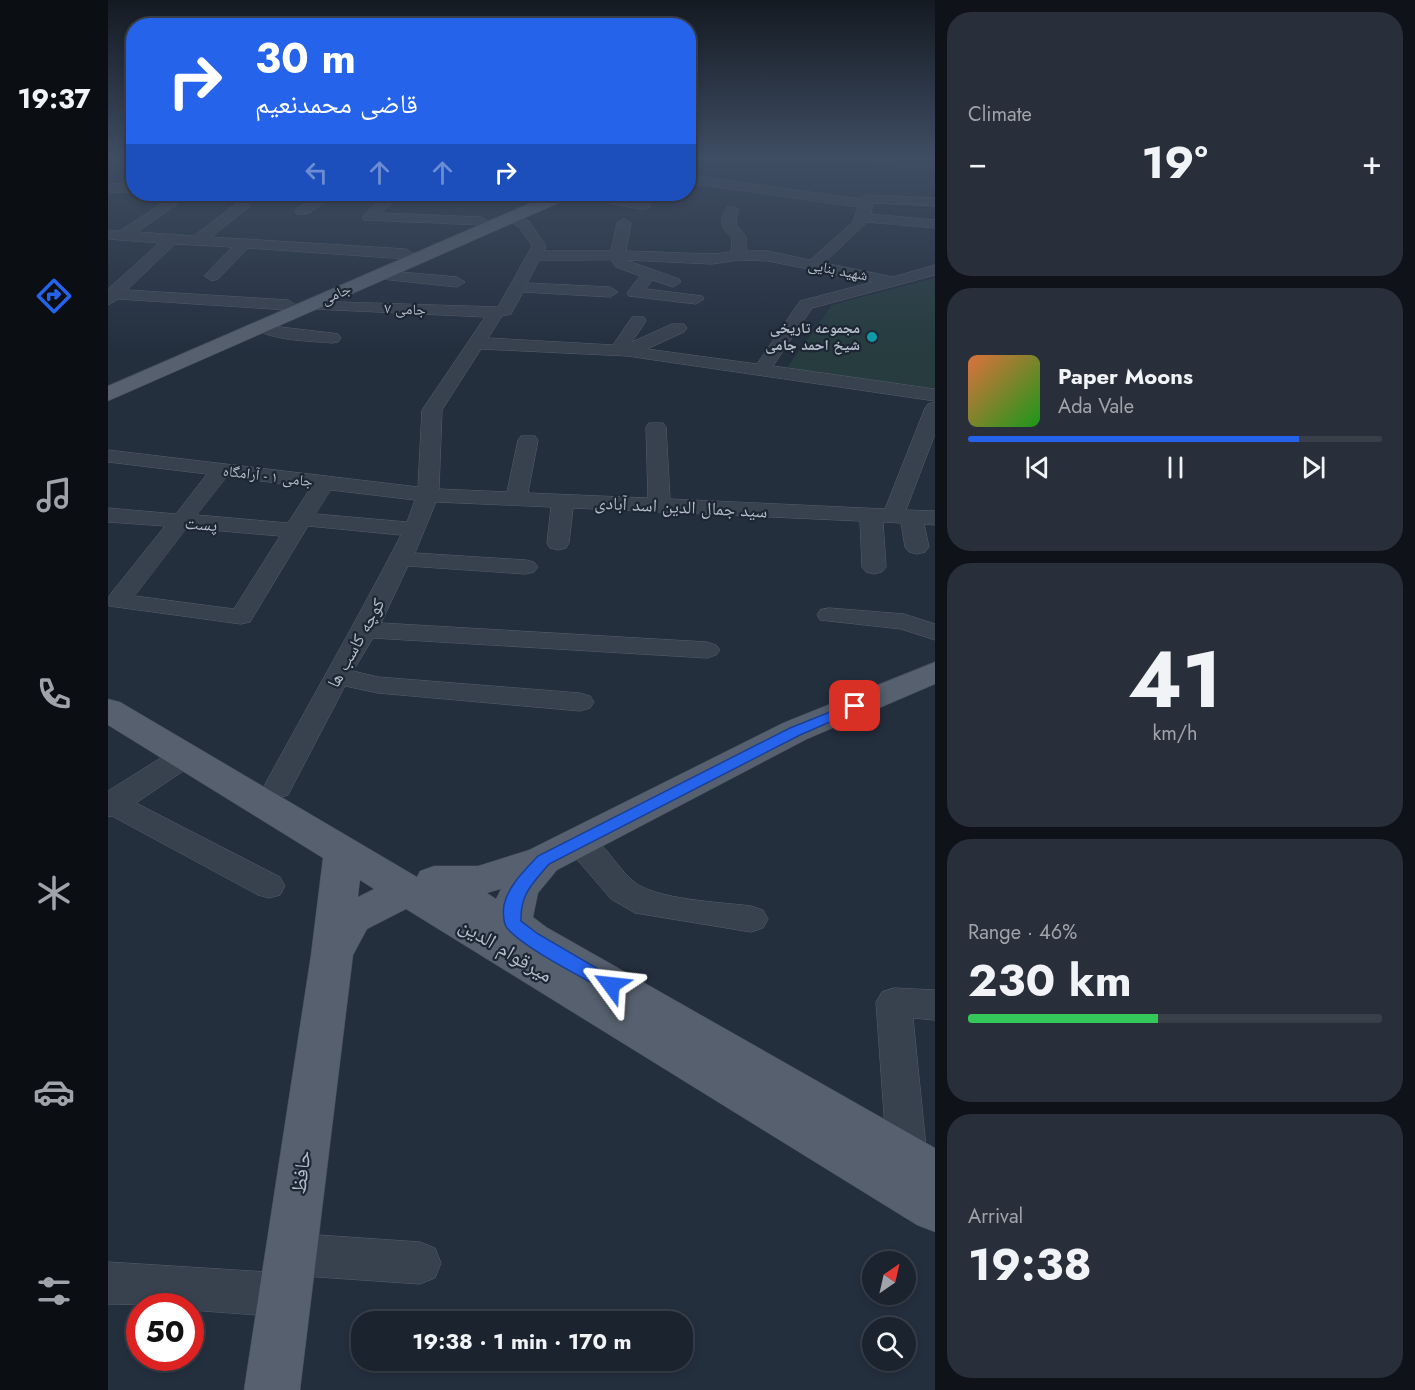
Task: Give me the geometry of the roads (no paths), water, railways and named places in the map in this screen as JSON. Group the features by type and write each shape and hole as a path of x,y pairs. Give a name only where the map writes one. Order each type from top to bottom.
{"main road":[{"name":"جامی","path":"108,394 378,275 481,221"},
{"name":"جامی","path":"108,383 288,305 501,221"},
{"path":"332,955 353,918 420,885 480,881 543,860 795,731 935,672"},
{"name":"میرقوام الدین","path":"127,710 278,788 420,885 912,1172"},
{"name":"میرقوام الدین","path":"127,710 185,756 343,852 420,885 532,939 912,1172 935,1209"},
{"name":"حافظ","path":"272,1390 286,1275 332,955 343,852"},
{"path":"532,939 513,923 512,905 523,884 543,860"}],"street":[{"path":"115,235 139,221"},
{"path":"198,241 224,221"},
{"path":"476,221 481,221"},
{"path":"518,221 524,224 539,246 533,256"},
{"path":"728,221 729,228 739,237 738,255"},
{"path":"813,265 844,240 857,221"},
{"path":"624,223 617,257 621,264 673,282"},
{"path":"115,235 413,255"},
{"path":"110,296 171,239"},
{"path":"212,276 244,244"},
{"name":"شهید بنایی","path":"533,256 646,255 712,259 738,255 768,256 891,281"},
{"name":"کوچه کاسب ها","path":"278,788 337,676 365,630 415,529 428,495 432,410 496,313 505,310 533,256"},
{"path":"762,369 806,305 935,270"},
{"path":"649,274 635,293 696,299"},
{"path":"378,275 457,282"},
{"path":"517,287 610,292"},
{"path":"110,296 288,305"},
{"name":"جامی ۷","path":"313,304 496,313"},
{"path":"623,350 638,321"},
{"path":"262,326 277,332 332,338"},
{"path":"623,350 678,328"},
{"path":"476,343 623,350 935,395"},
{"path":"874,567 891,516 935,408"},
{"path":"656,427 659,506"},
{"path":"516,499 528,440"},
{"name":"جامی ۱ - آرامگاه","path":"108,456 428,495"},
{"path":"221,471 118,601 241,617 324,483"},
{"name":"سید جمال الدین اسد آبادی","path":"428,495 935,518"},
{"path":"558,543 563,501"},
{"name":"پست","path":"108,515 180,522 415,529"},
{"path":"891,516 917,547"},
{"path":"401,559 526,567"},
{"path":"829,615 904,622 935,632"},
{"path":"365,630 707,650"},
{"path":"337,676 378,685 580,702"},
{"path":"110,803 185,756"},
{"path":"110,803 269,886"},
{"path":"579,841 622,890 648,904 751,919"},
{"path":"912,1172 894,1002 935,1005"},
{"path":"108,1283 286,1275 420,1263"}],"place":[{"name":"مجموعه تاریخی شیخ احمد جامی","path":"872,337"}]}
